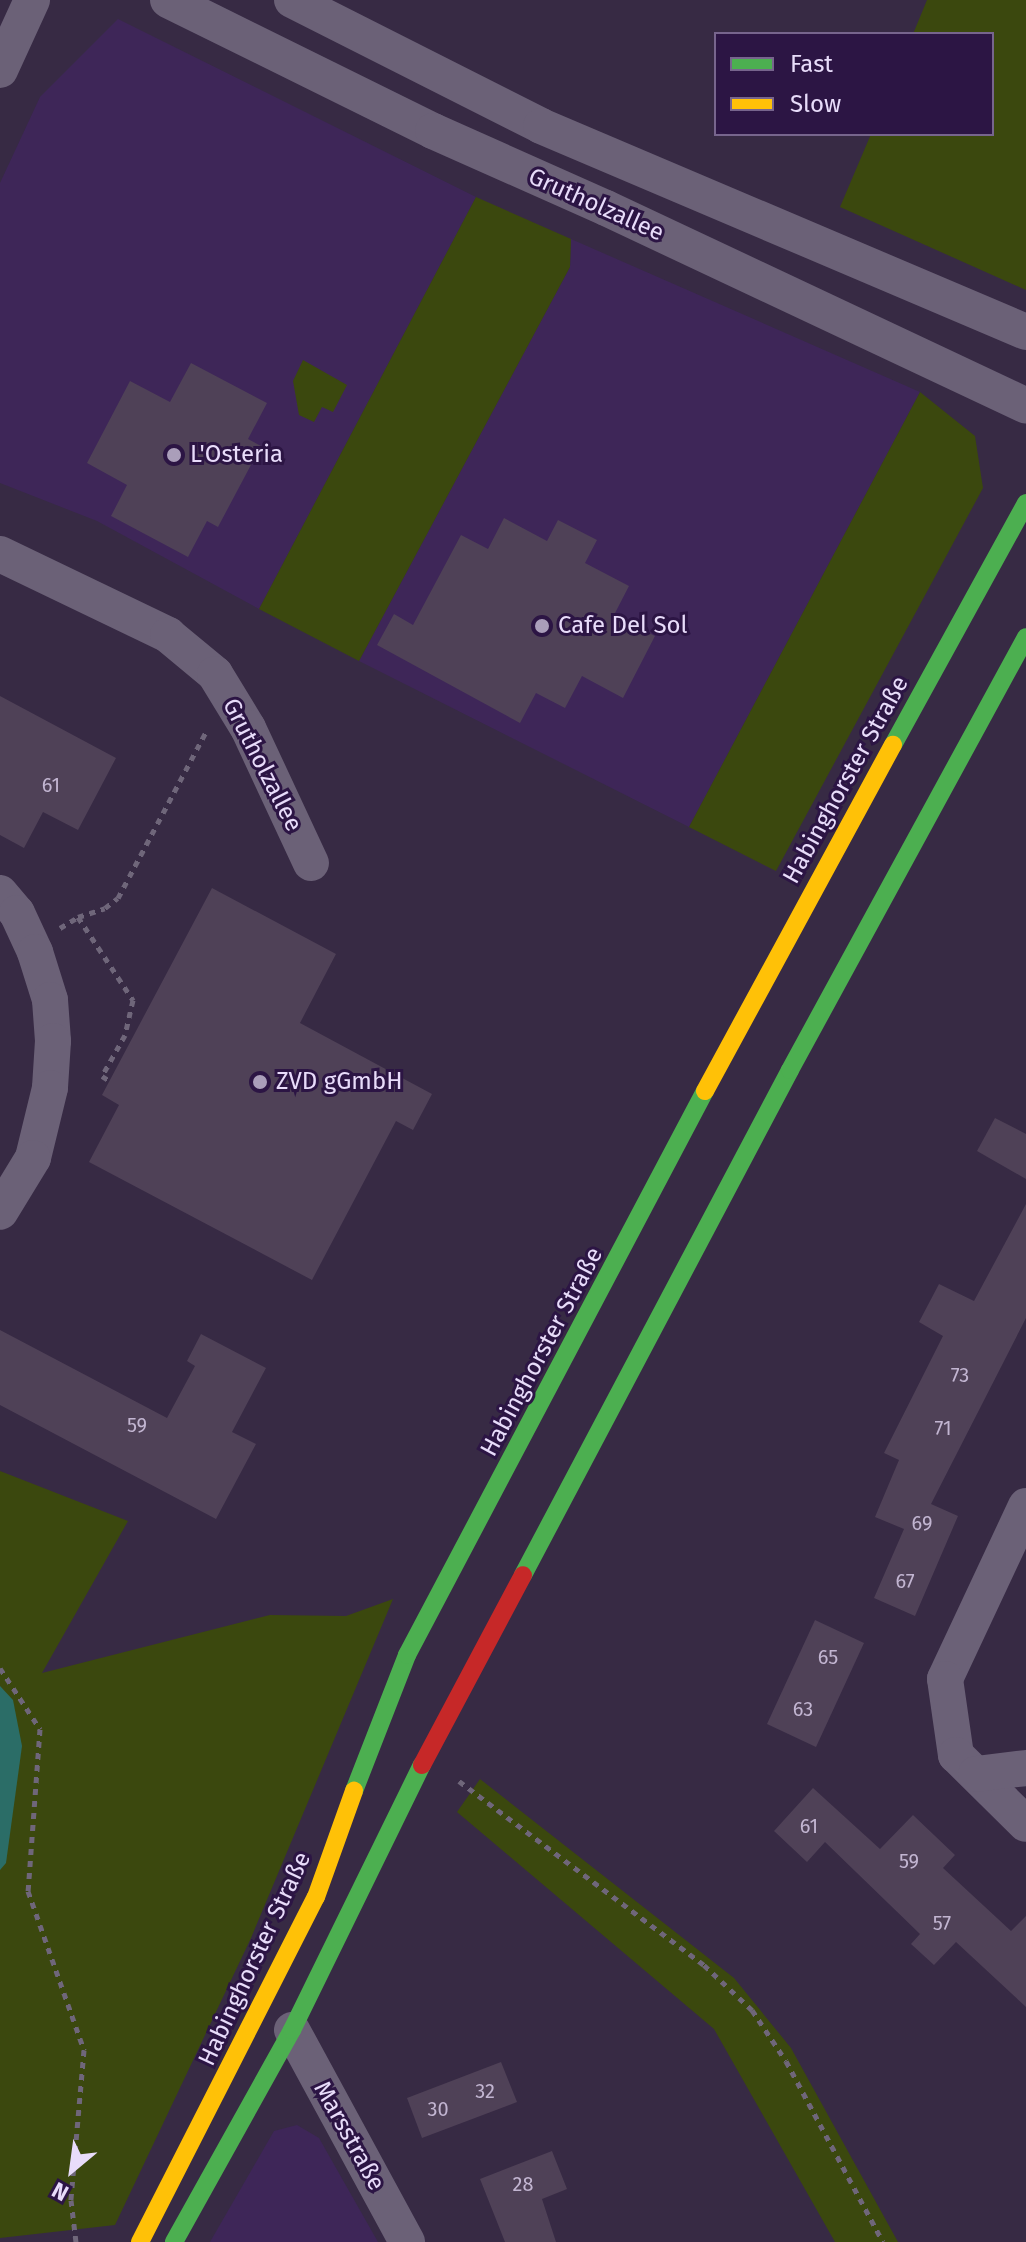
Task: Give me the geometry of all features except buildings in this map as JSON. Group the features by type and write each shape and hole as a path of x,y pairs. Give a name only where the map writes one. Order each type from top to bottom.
{"main road":[{"name":"Habinghorster Straße","path":"140,2242 316,1897 370,1744 407,1655 772,965 1026,503"},
{"path":"174,2242 292,2030 426,1757 790,1070 1026,637"},
{"path":"292,2030 284,2007 311,1948 316,1897"}],"street":[{"path":"0,70 32,0"},
{"name":"Grutholzallee","path":"168,0 433,131 606,208 1026,406"},
{"name":"Grutholzallee","path":"292,0 541,126 1026,332"},
{"name":"Grutholzallee","path":"0,554 168,635 215,674 248,728 311,863"},
{"path":"0,893 17,913 31,944 50,1000 53,1041 50,1088 33,1158 0,1212"},
{"path":"1026,1506 945,1679 956,1755 1026,1824"},
{"path":"976,1774 1026,1768"},
{"name":"Marsstraße","path":"292,2030 407,2242"}],"path":[{"path":"31,944 78,917 105,908 118,898 196,748 228,695"},
{"path":"78,917 133,1000 125,1035 102,1076 110,1081"},
{"path":"0,1668 40,1729 28,1891 84,2050 71,2200 76,2242"},
{"path":"426,1757 693,1957 752,2010 786,2061 883,2242"}],"shaded area":[{"path":"927,0 1026,0 1026,290 840,207 870,136 994,136 994,32 914,32"},
{"path":"118,19 476,197 259,609 97,521 0,483 0,183 40,97"},
{"path":"476,197 571,239 570,267 359,661 259,609"},
{"path":"571,239 920,392 689,827 359,661 570,267"},
{"path":"303,360 347,385 333,412 322,407 314,422 299,415 293,381"},
{"path":"920,392 975,436 983,488 776,871 689,827"},
{"path":"0,1471 128,1521 42,1673 270,1615 346,1616 393,1599 251,1938 115,2225 0,2238"},
{"path":"0,1686 13,1700 22,1746 6,1863 0,1870"},
{"path":"480,1779 734,1978 791,2048 898,2242 835,2242 714,2029 457,1812"},
{"path":"297,2125 319,2138 378,2242 210,2242 274,2131"}],"traffic: fast":[{"path":"893,745 1026,503"},
{"path":"523,1575 790,1070 1026,637"},
{"path":"354,1791 407,1655 705,1091"},
{"path":"174,2242 292,2030 422,1765"}],"traffic: slow":[{"path":"705,1091 893,745"},
{"path":"140,2242 316,1897 354,1791"}],"traffic: jam":[{"path":"422,1765 523,1575"}],"place":[{"name":"L'Osteria","path":"174,455"},
{"name":"Cafe Del Sol","path":"542,626"},
{"name":"ZVD gGmbH","path":"260,1082"}]}
